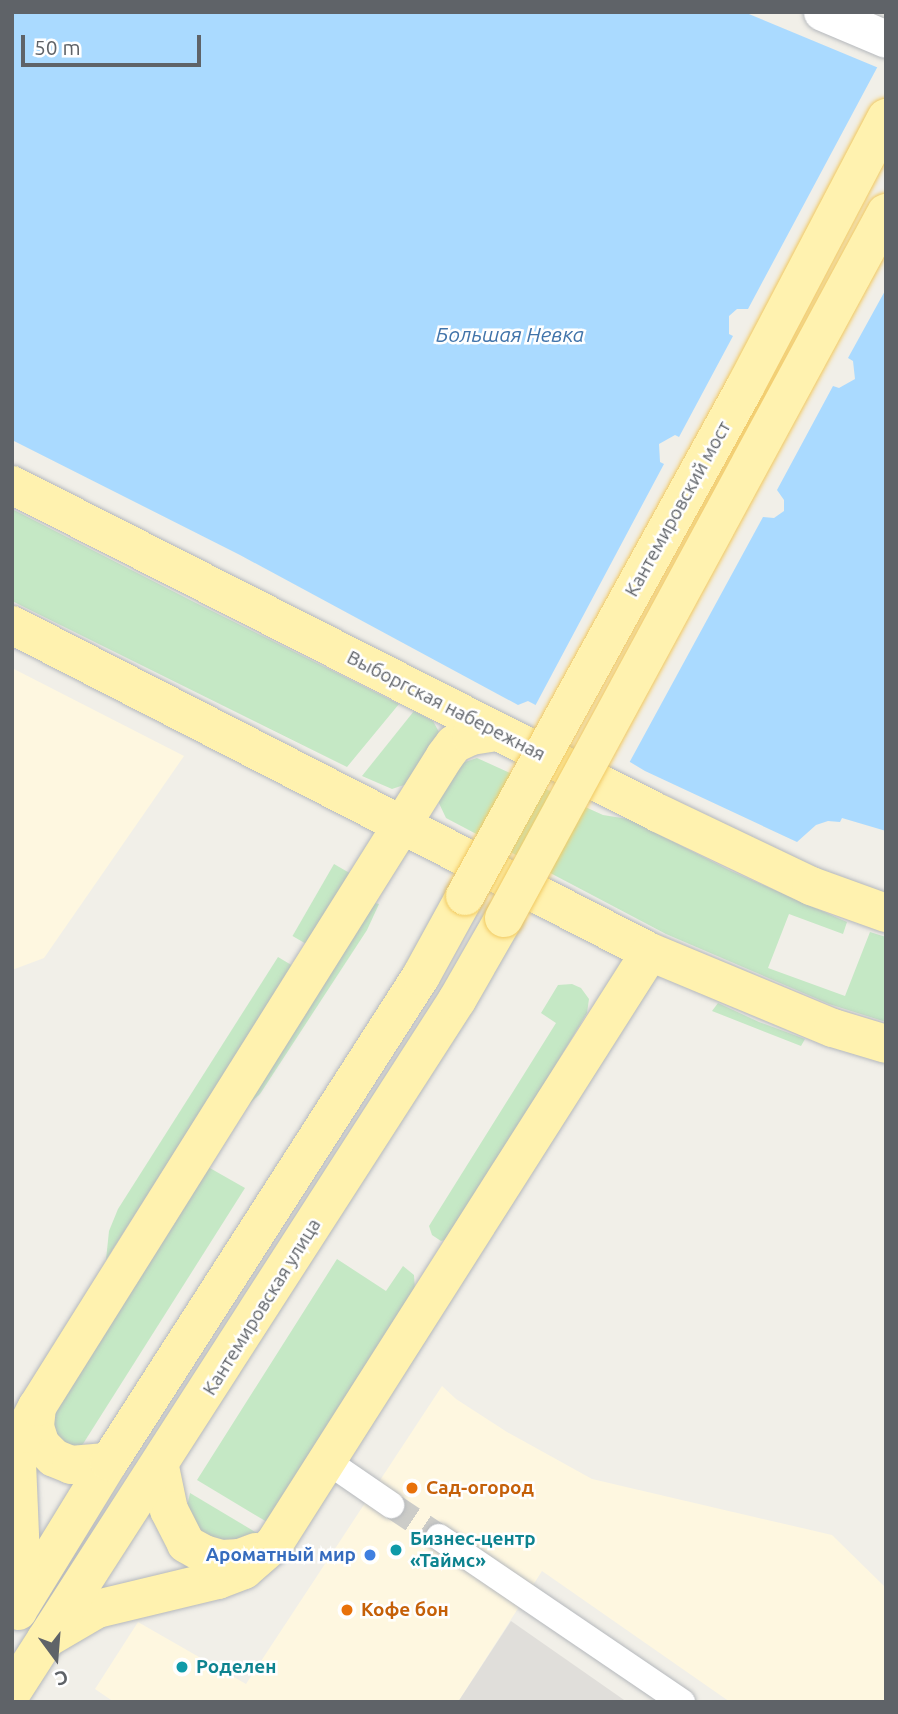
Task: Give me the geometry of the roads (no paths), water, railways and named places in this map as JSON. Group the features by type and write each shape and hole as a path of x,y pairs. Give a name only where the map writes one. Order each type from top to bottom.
{"main road":[{"name":"Кантемировский мост","path":"109,1462 421,976 745,387 886,118"},
{"name":"Кантемировская улица","path":"12,1692 160,1467 457,1000 886,213"},
{"name":"Выборгская набережная","path":"12,485 497,732 811,886 886,913"},
{"path":"12,625 650,952 833,1028 886,1044"},
{"path":"15,1615 21,1558 17,1463 23,1434 37,1407 401,823 454,744 471,736 497,732"},
{"path":"46,1639 97,1609 218,1580 244,1570 274,1544 650,952"},
{"path":"37,1407 35,1427 41,1445 54,1458 71,1465 109,1462"},
{"path":"15,1615 109,1462"},
{"path":"160,1467 169,1510 186,1544 204,1554 222,1559 240,1558 274,1544"}],"street":[{"path":"822,12 886,39"},
{"path":"327,1461 391,1505"},
{"path":"439,1537 682,1702"}],"water":[{"name":"Большая Невка","path":"12,12 744,12 886,71 886,831 842,818 840,822 828,821 816,825 797,842 645,771 625,759 622,751 528,701 518,705 240,555 12,440"}],"tunnel":[{"path":"391,1505 439,1537"}],"place":[{"name":"Сад-огород","path":"412,1488"},
{"name":"Бизнес-центр «Таймс»","path":"396,1550"},
{"name":"Ароматный мир","path":"370,1555"},
{"name":"Кофе бон","path":"347,1610"},
{"name":"Роделен","path":"182,1667"}]}
